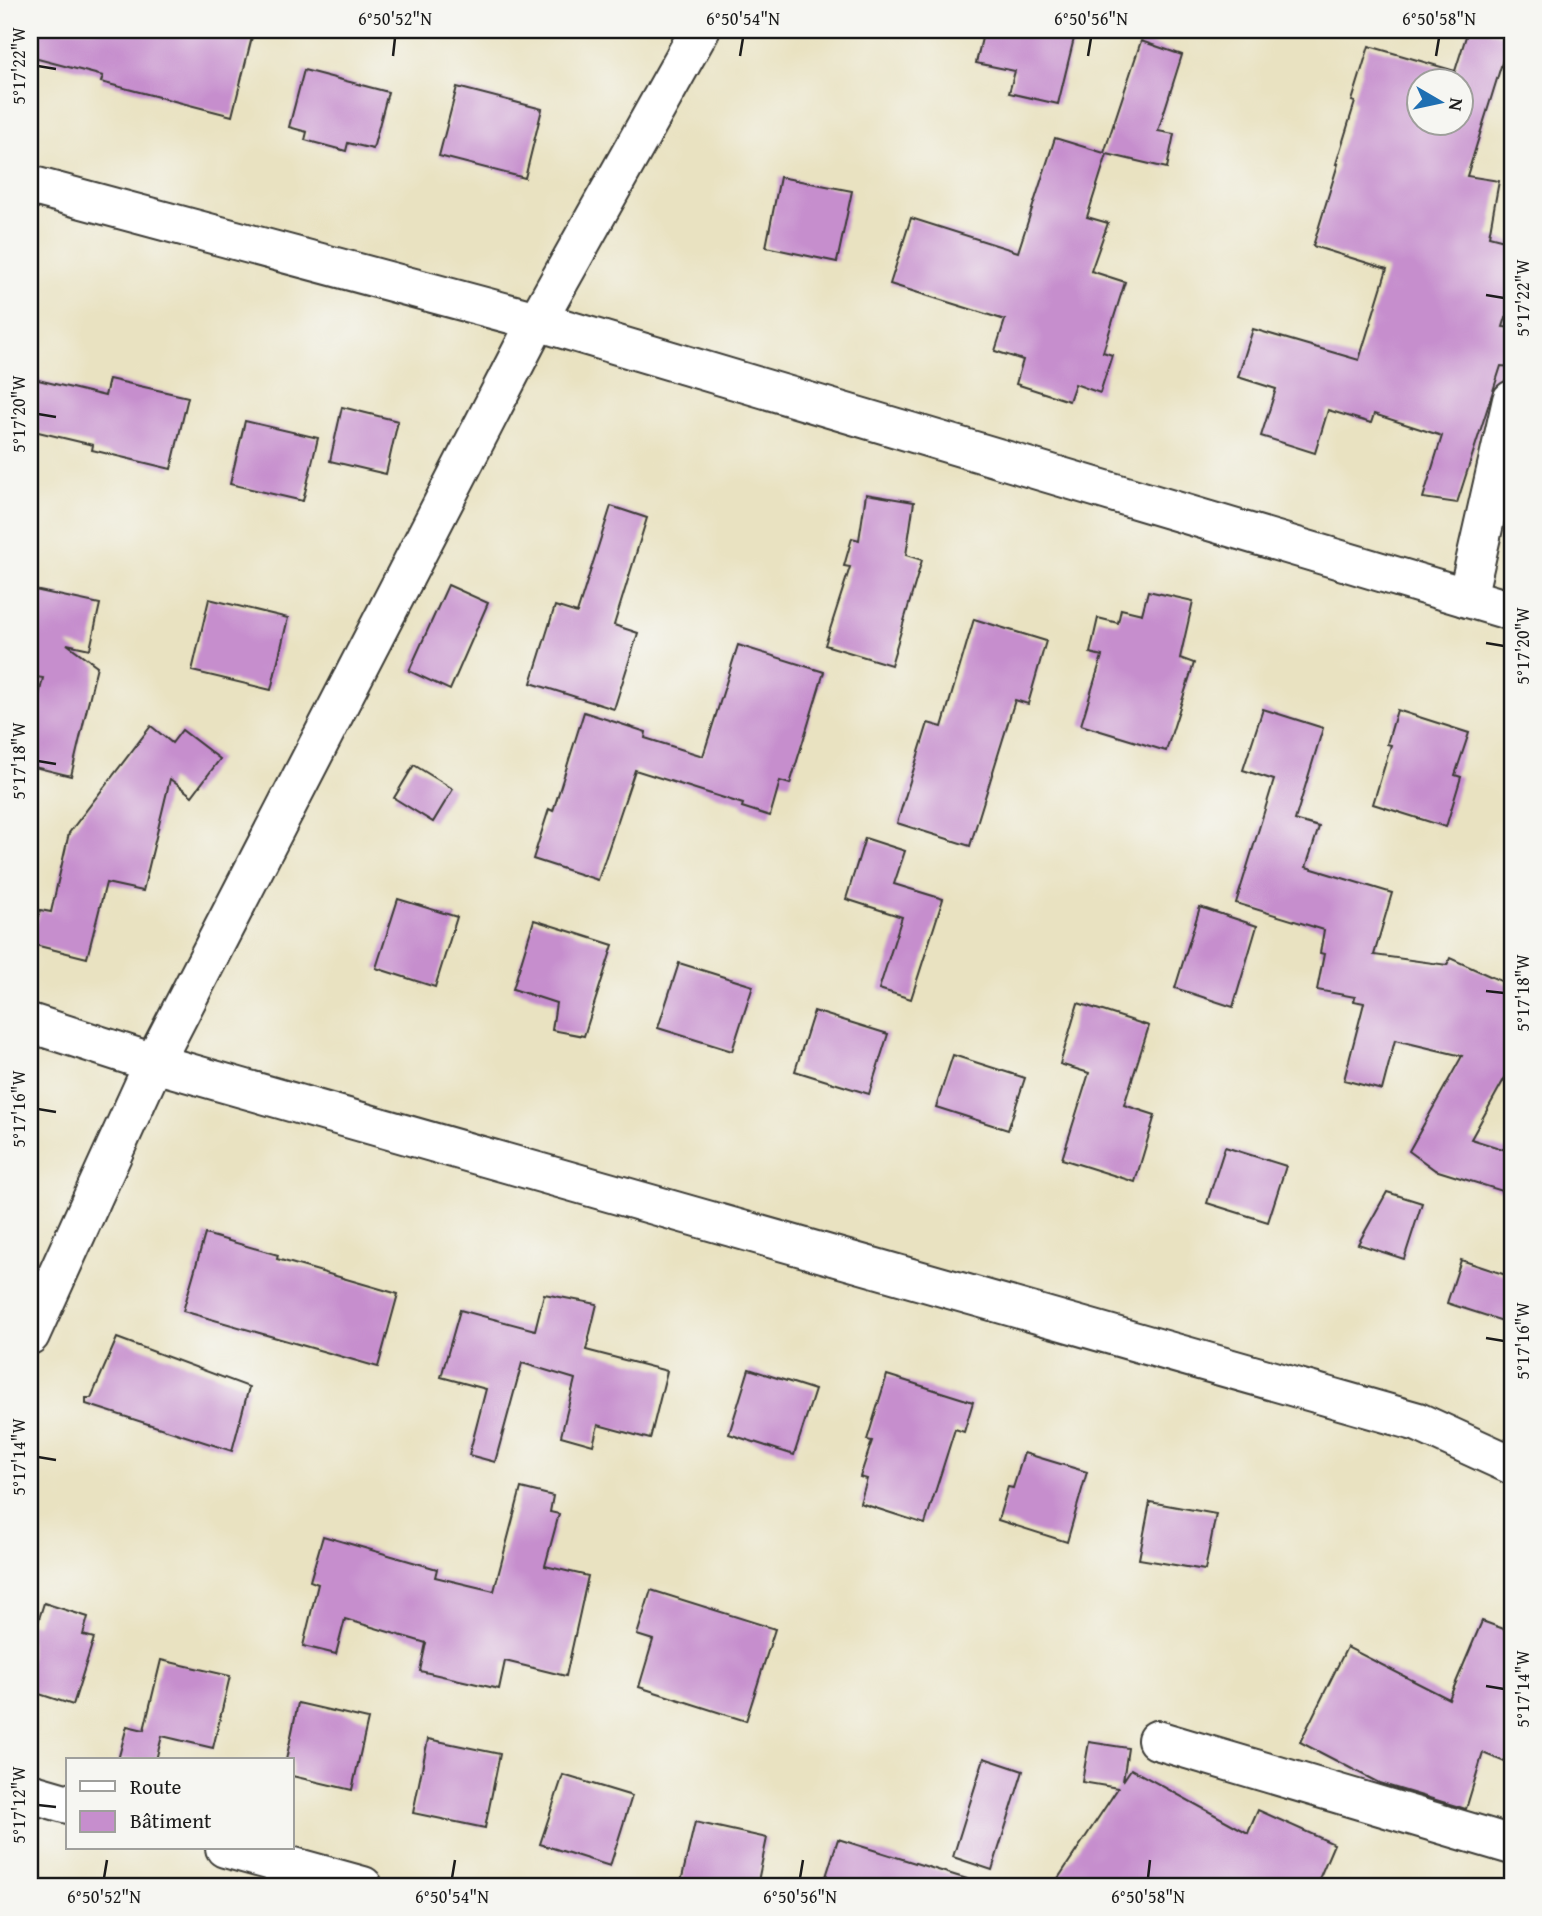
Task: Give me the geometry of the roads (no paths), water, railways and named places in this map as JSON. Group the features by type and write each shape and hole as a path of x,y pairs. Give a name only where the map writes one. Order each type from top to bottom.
{"street":[{"path":"30,1335 154,1063 537,321 700,30"},
{"path":"30,186 537,321 1512,611"},
{"path":"1467,598 1512,400"},
{"path":"30,1023 154,1063 1418,1422 1512,1465"},
{"path":"1157,1740 1512,1845"},
{"path":"30,1793 66,1803"},
{"path":"232,1850 363,1886"}]}
